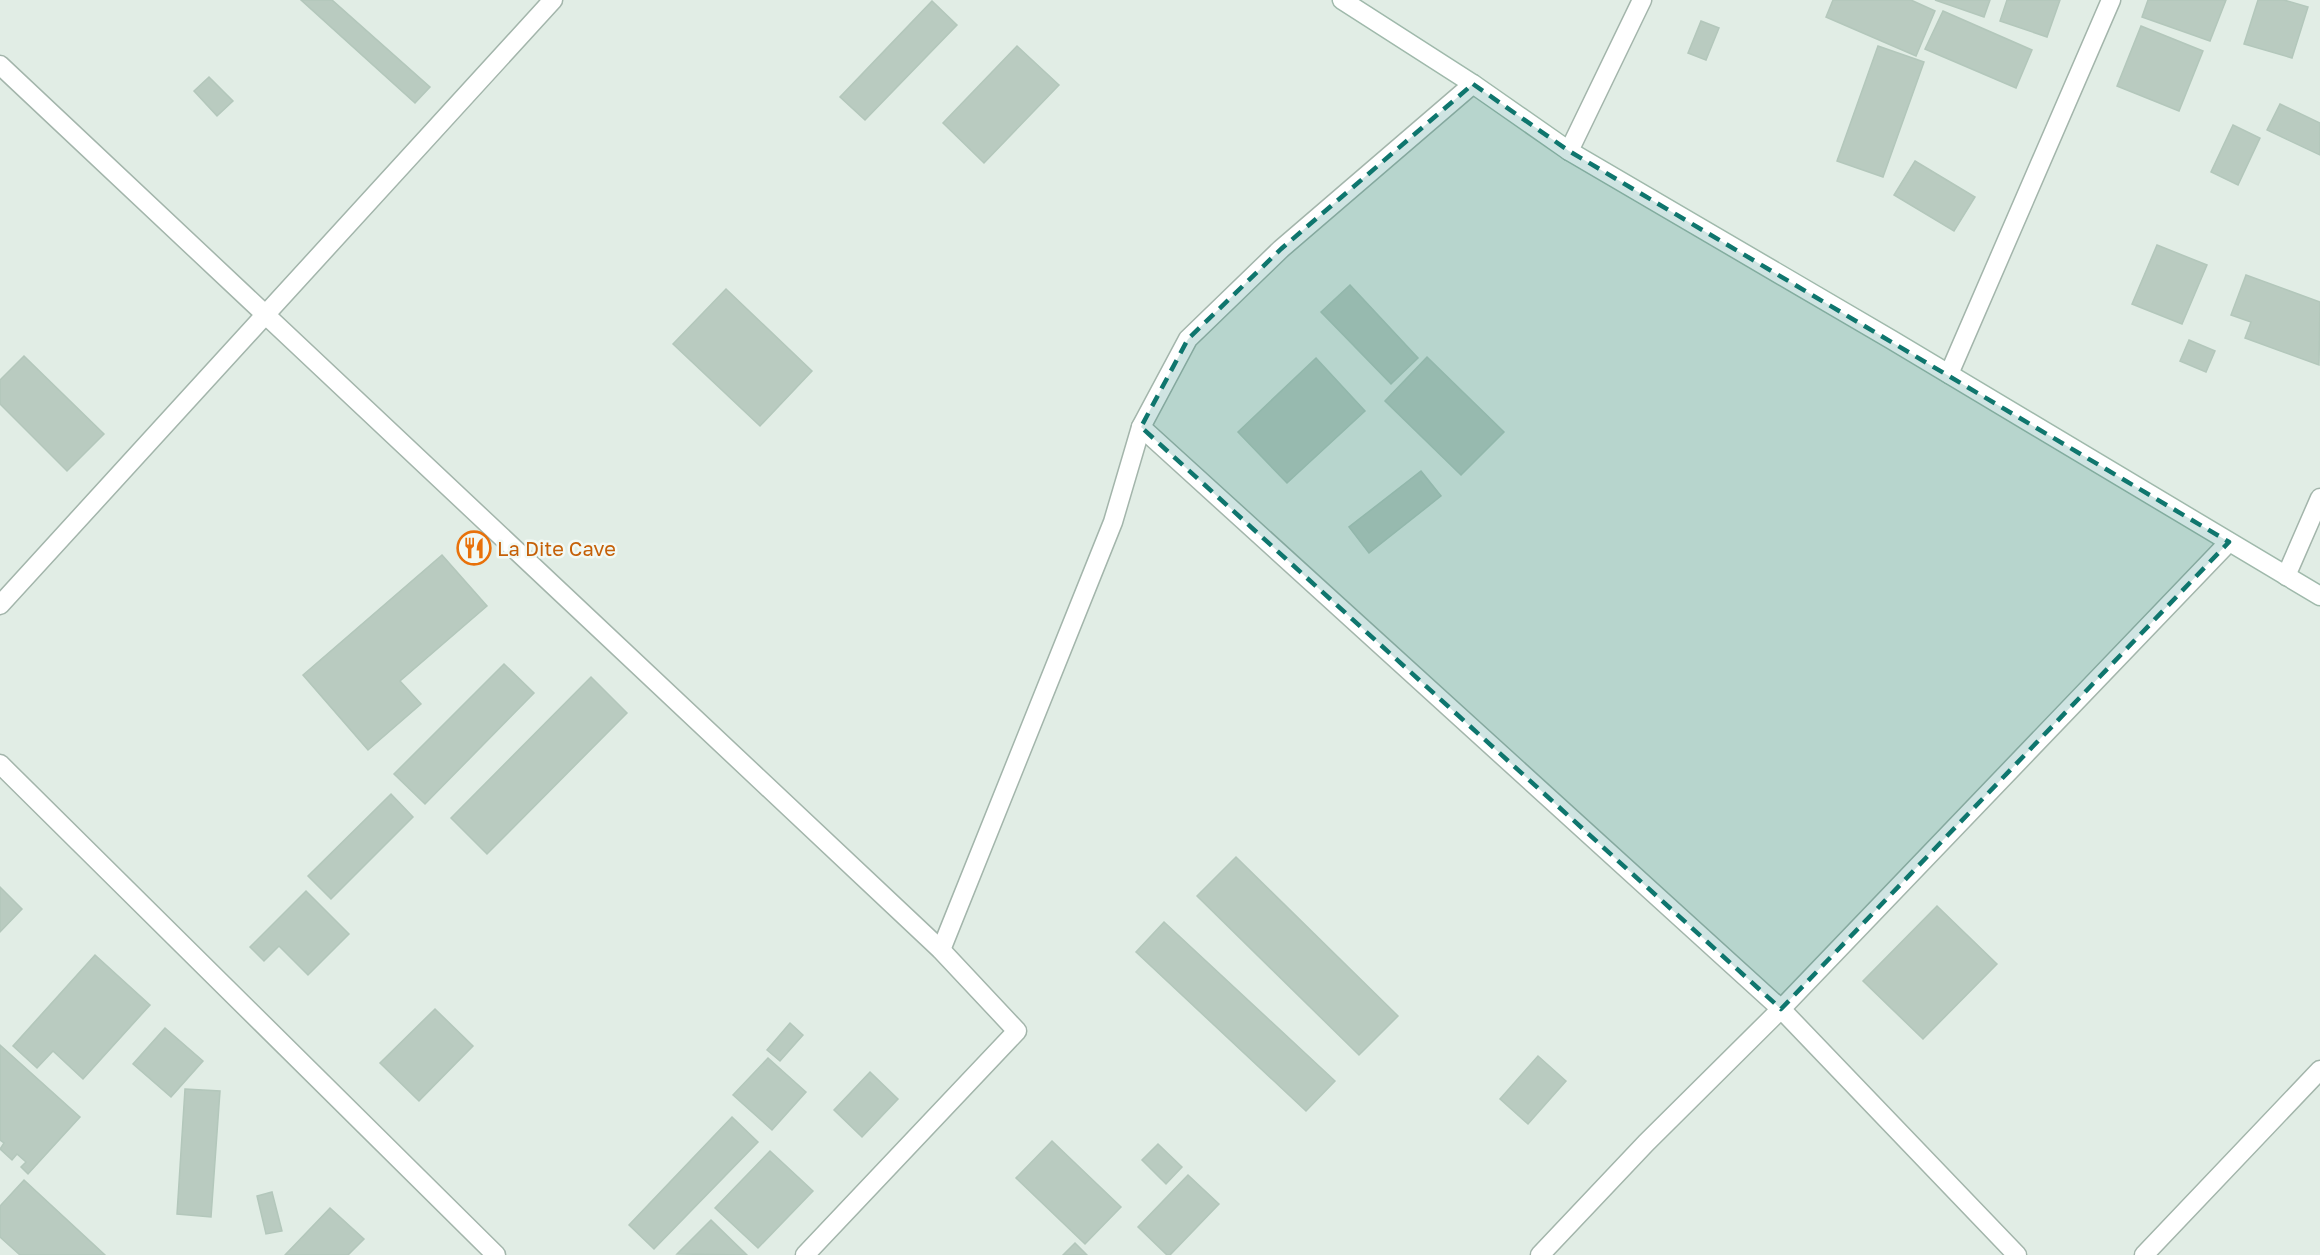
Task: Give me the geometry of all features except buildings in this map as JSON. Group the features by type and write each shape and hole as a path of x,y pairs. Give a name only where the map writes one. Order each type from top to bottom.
{"street":[{"path":"0,605 553,0"},
{"path":"1342,0 1473,84 1569,151 1949,374 2320,596"},
{"path":"1569,151 1642,0"},
{"path":"1949,374 2111,0"},
{"path":"0,65 941,950 1017,1031 805,1255"},
{"path":"941,950 1113,522 1141,427 1188,339 1281,249 1473,84"},
{"path":"1141,427 1781,1009 2017,1255"},
{"path":"2286,576 2320,498"},
{"path":"1539,1255 1646,1143 1781,1009 2229,542"},
{"path":"0,764 496,1255"},
{"path":"2144,1255 2320,1070"}],"highlighted area":[{"path":"1473,84 1569,151 2229,542 1781,1009 1141,427 1188,339 1281,249"}],"place":[{"name":"La Dite Cave","path":"474,548"}]}
